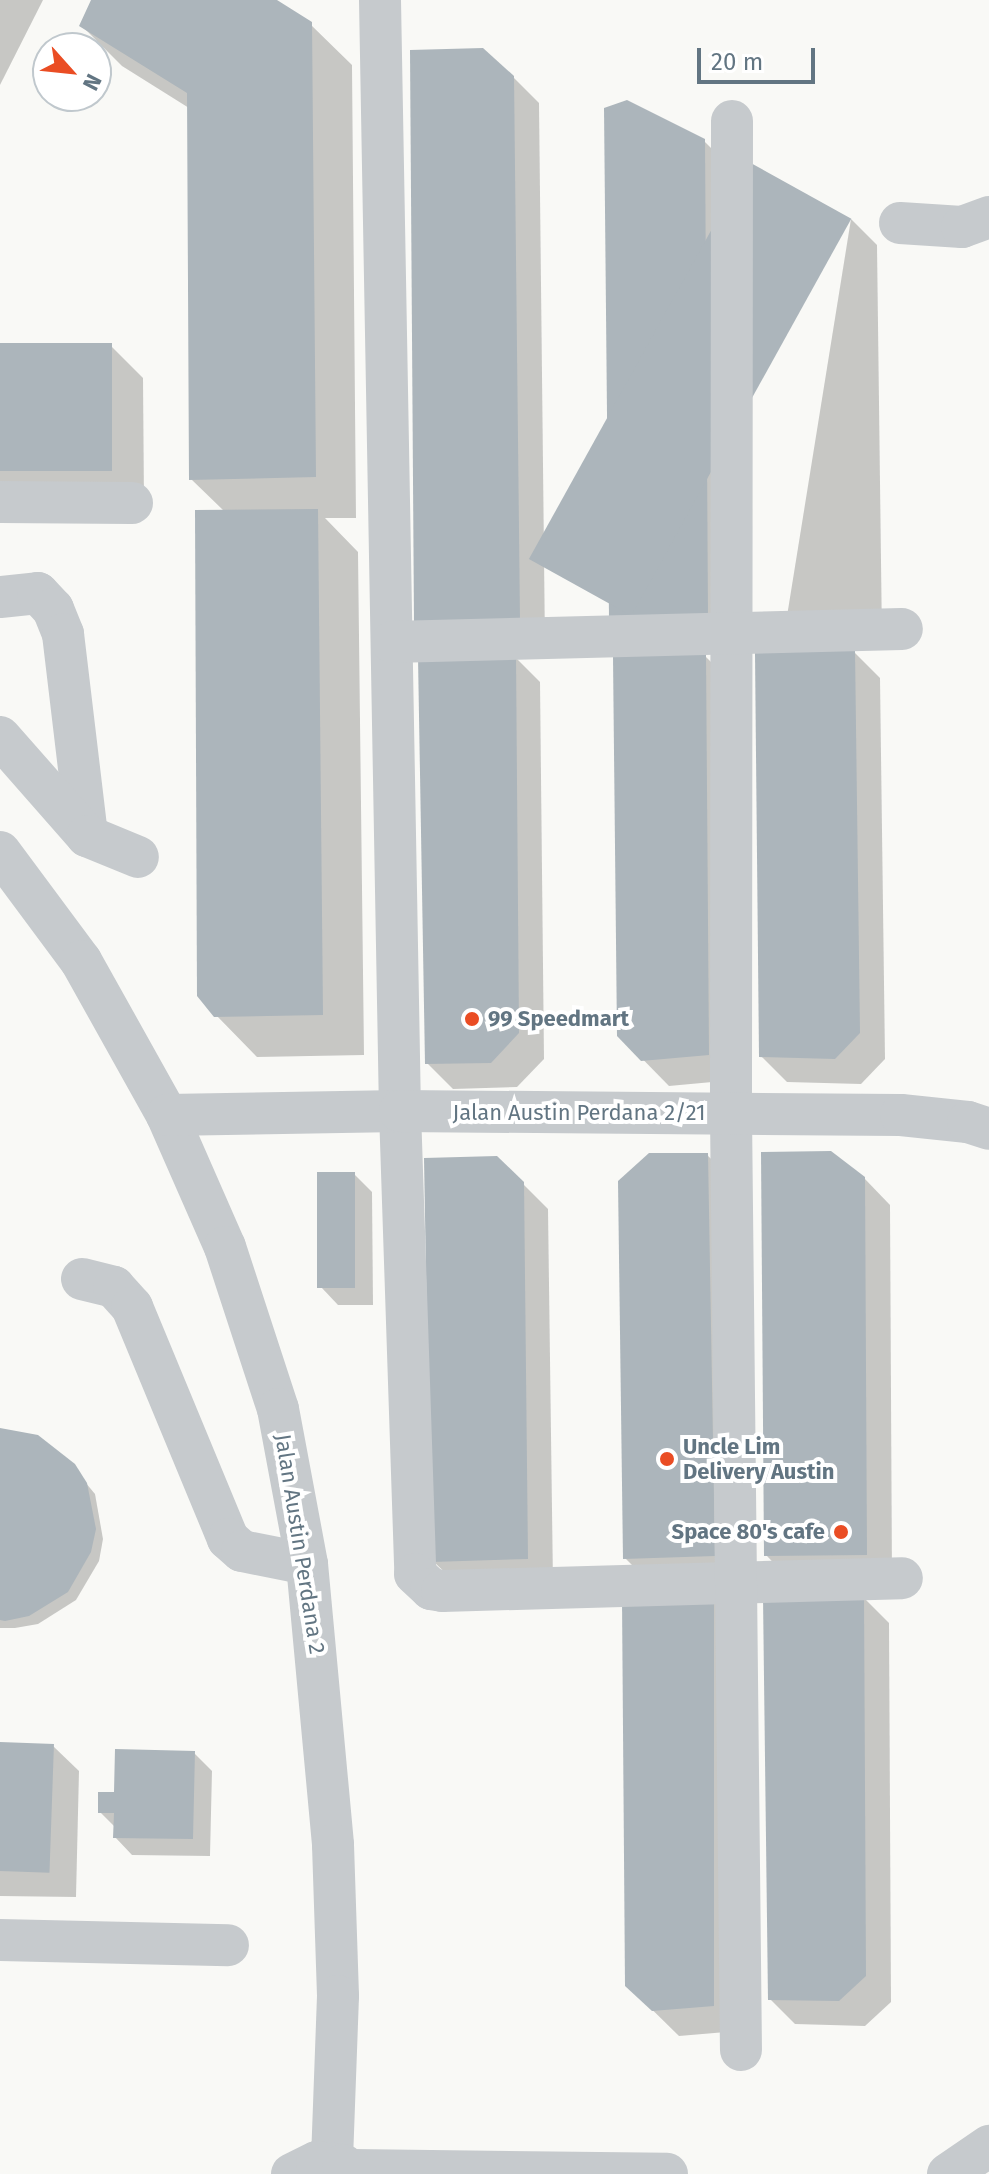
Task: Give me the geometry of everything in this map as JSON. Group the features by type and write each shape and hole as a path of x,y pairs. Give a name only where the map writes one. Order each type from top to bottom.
{"street":[{"path":"380,0 400,1111 415,1574 431,1589 442,1591 902,1578"},
{"path":"732,121 731,1114 741,2050"},
{"path":"900,223 962,227 989,217"},
{"path":"0,502 132,503"},
{"path":"0,597 38,593 53,609 63,634 87,836"},
{"path":"392,642 902,629"},
{"path":"0,737 87,836 138,857"},
{"name":"Jalan Austin Perdana 2","path":"0,852 81,961 167,1115 225,1247 255,1330 278,1409 307,1564 333,1845 347,2169"},
{"name":"Jalan Austin Perdana 2/21","path":"167,1115 400,1111 901,1115 968,1122 989,1129"},
{"path":"82,1279 114,1287 132,1307 178,1411 220,1526 228,1539 242,1551 307,1564"},
{"path":"0,1940 228,1945"},
{"path":"948,2174 989,2146"},
{"path":"292,2174 317,2162 347,2169 667,2174"}],"building":[{"path":"91,0 277,0 312,22 316,477 189,480 187,93 112,46 112,32 89,32 79,26"},
{"path":"483,48 514,76 520,621 414,623 410,50"},
{"path":"627,100 705,139 708,616 609,617 604,108"},
{"path":"749,162 851,219 631,616 529,559"},
{"path":"0,343 112,343 112,471 0,471"},
{"path":"318,509 323,1015 214,1017 197,996 195,510"},
{"path":"855,650 860,1033 835,1059 759,1057 755,653"},
{"path":"706,654 709,1055 641,1061 617,1036 613,656"},
{"path":"516,655 519,1033 491,1063 425,1064 418,657"},
{"path":"831,1151 865,1177 867,1555 764,1556 761,1152"},
{"path":"649,1153 708,1153 715,1556 623,1559 618,1181"},
{"path":"497,1156 524,1182 528,1559 431,1562 424,1158"},
{"path":"317,1172 355,1172 355,1288 317,1288"},
{"path":"0,1428 38,1435 75,1464 87,1483 96,1529 91,1552 68,1592 29,1616 5,1621 0,1620"},
{"path":"864,1595 866,1976 839,2001 768,2000 763,1597"},
{"path":"714,1598 714,2006 652,2011 625,1986 622,1599"},
{"path":"0,1742 54,1744 49,1873 0,1871"},
{"path":"115,1749 195,1751 193,1839 113,1838 114,1813 98,1813 98,1792 114,1792"}],"place":[{"name":"99 Speedmart","path":"472,1019"},
{"name":"Uncle Lim Delivery Austin","path":"667,1459"},
{"name":"Space 80's cafe","path":"841,1532"}]}
